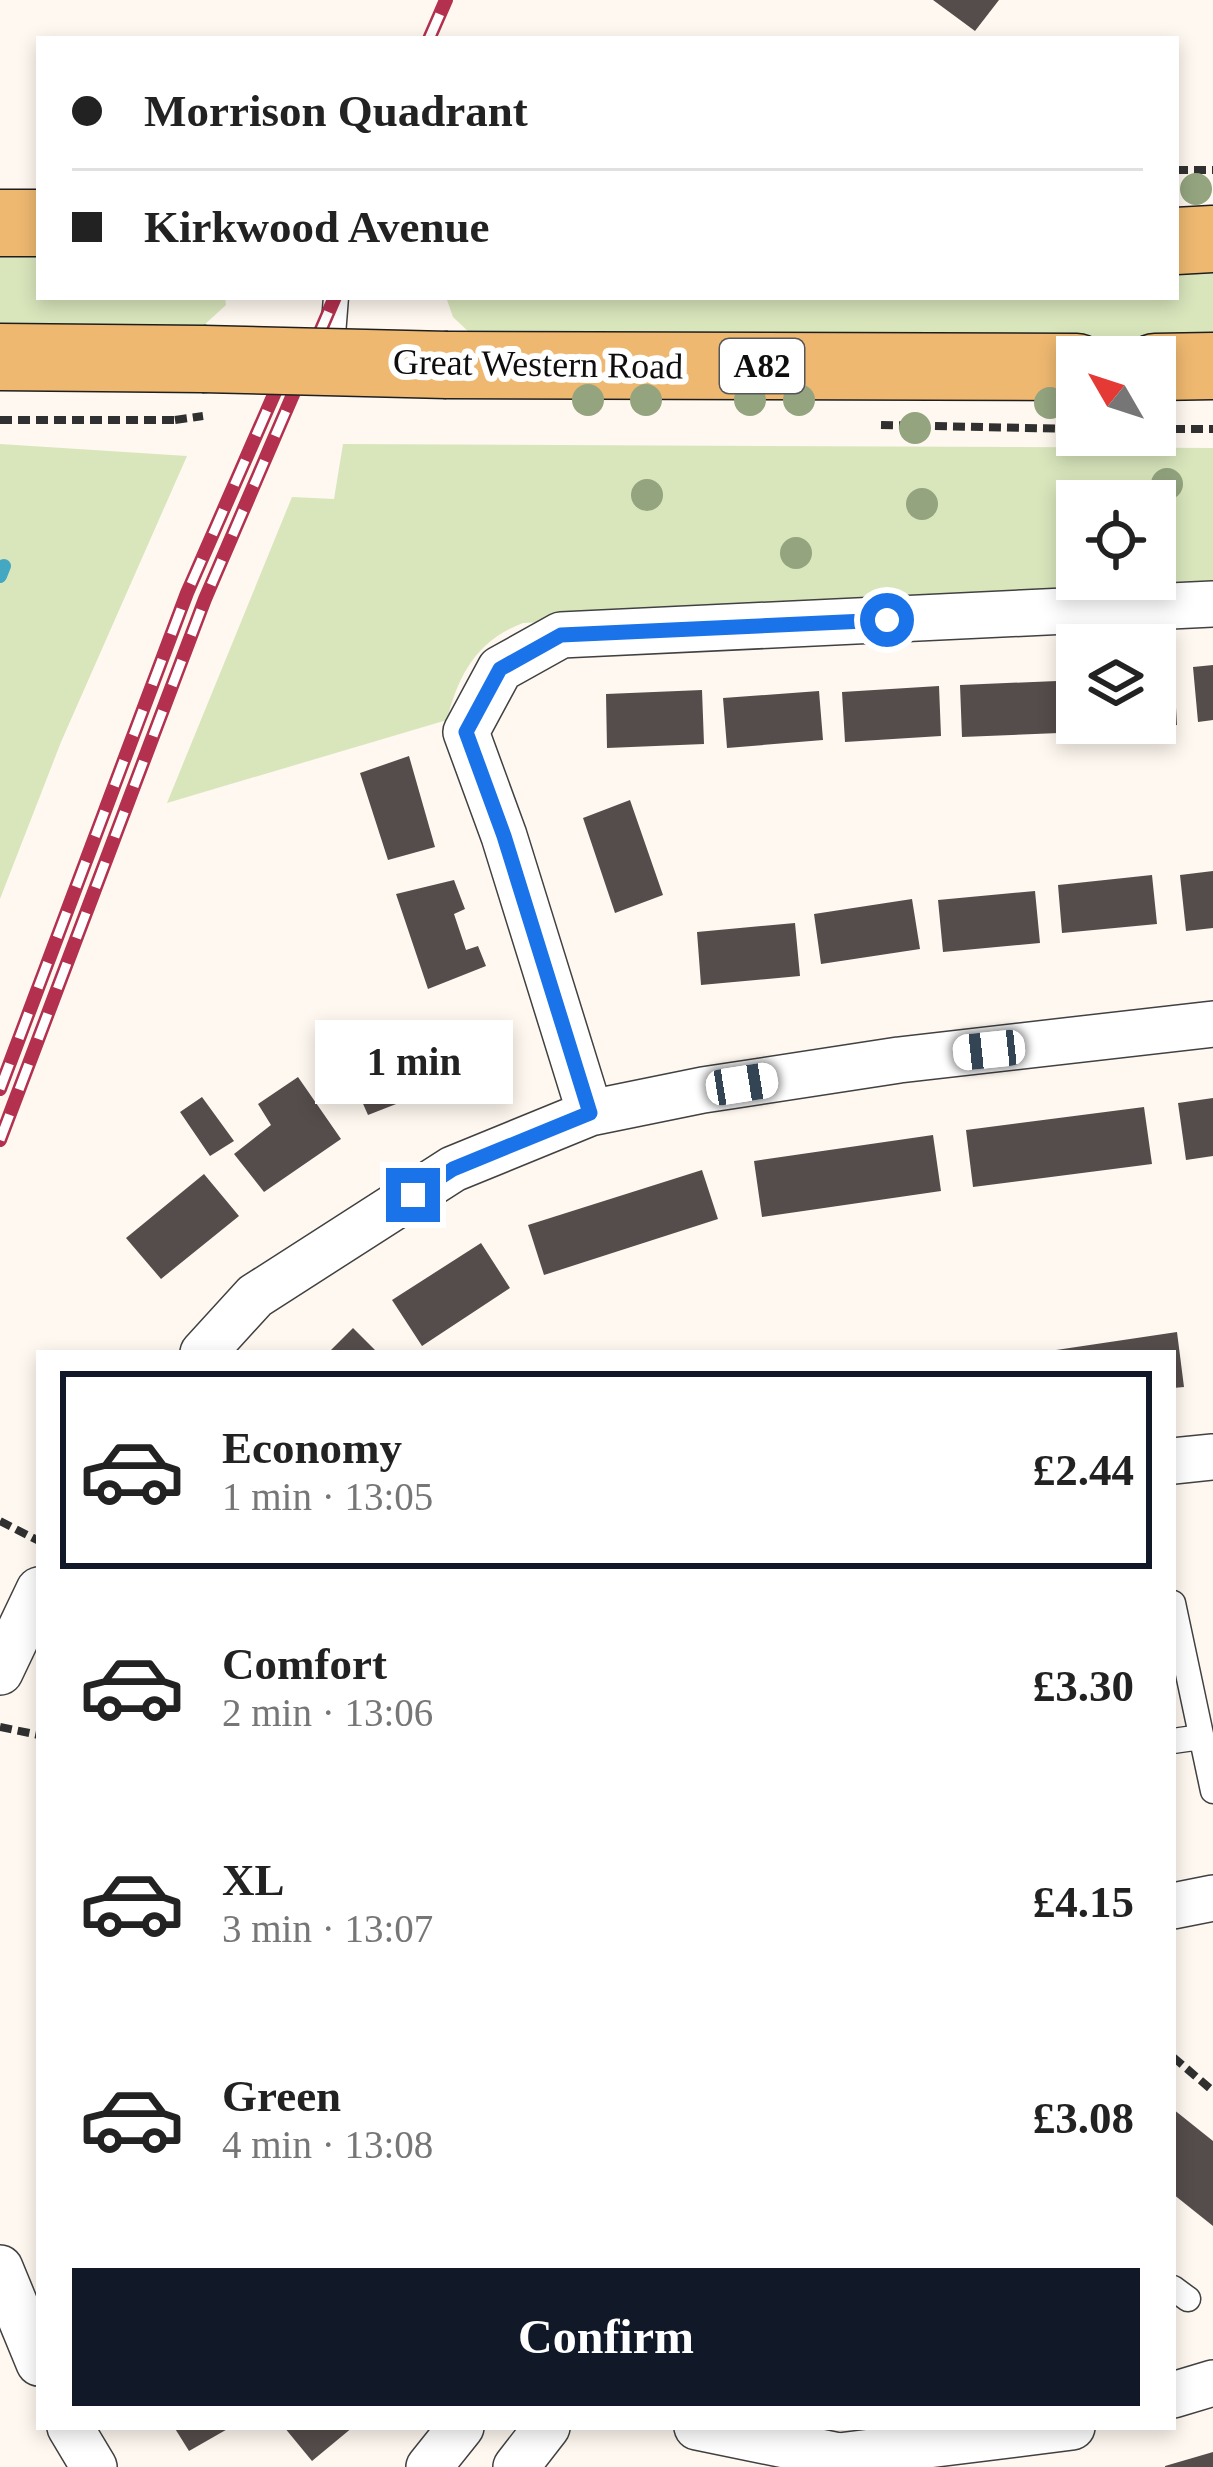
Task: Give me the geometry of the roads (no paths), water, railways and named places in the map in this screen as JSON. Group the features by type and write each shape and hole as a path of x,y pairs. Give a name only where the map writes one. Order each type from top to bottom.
{"main road":[{"path":"0,223 36,223"},
{"path":"1179,241 1213,239"},
{"name":"Great Western Road","path":"0,357 447,365 1056,367"},
{"path":"1176,367 1213,366"}],"street":[{"path":"590,1113 504,836 466,732 500,669 561,635 1213,604"},
{"path":"206,1350 256,1296 453,1169 590,1113 899,1060 1213,1024"},
{"path":"1176,1461 1213,1457"},
{"path":"0,1672 36,1600"},
{"path":"1176,1905 1213,1898"},
{"path":"0,2268 36,2356"},
{"path":"1176,2395 1213,2383"},
{"path":"72,2430 94,2467"},
{"path":"429,2467 459,2430"},
{"path":"516,2467 546,2430"},
{"path":"730,2430 849,2441 1024,2430"}],"lane":[{"path":"331,361 336,300"},
{"path":"1176,1617 1213,1792"},
{"path":"1176,1741 1202,1737"}],"waterway":[{"path":"0,576 4,566"}],"railway":[{"path":"430,36 446,0"},
{"path":"0,1140 205,599 334,300"},
{"path":"0,1089 187,593 297,342"}]}
